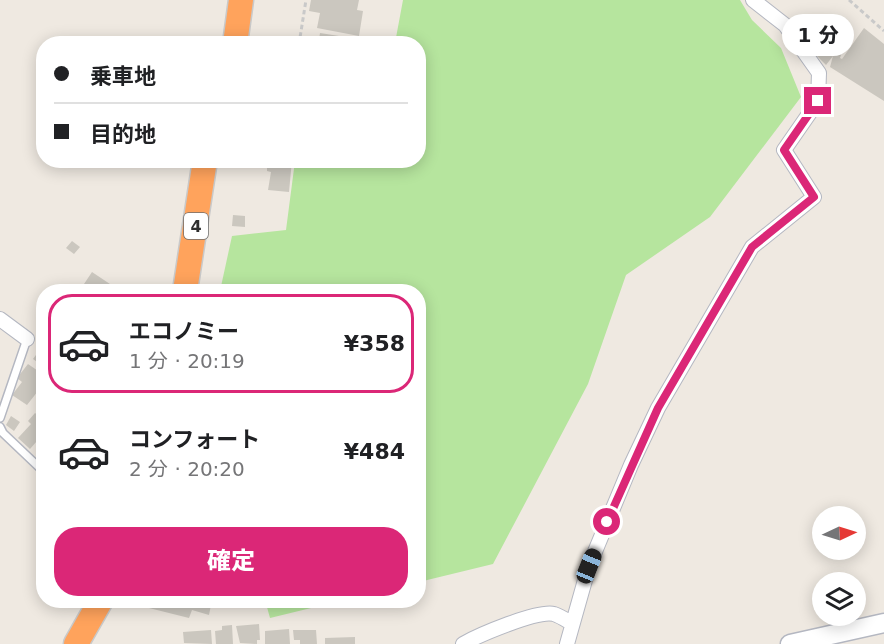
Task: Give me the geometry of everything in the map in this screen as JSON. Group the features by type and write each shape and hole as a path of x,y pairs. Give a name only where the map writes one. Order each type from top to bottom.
{"highway":[{"path":"221,36 225,0"},
{"path":"236,36 242,0"},
{"name":"4","path":"186,284 204,168"},
{"name":"4","path":"201,284 218,168"},
{"path":"59,644 79,608"},
{"path":"76,644 96,608"}],"street":[{"path":"567,644 571,623 589,566 631,465 658,408 752,247 814,197 784,150 818,101 819,73 786,25 753,0"},
{"path":"0,319 27,339"},
{"path":"463,644 505,626 543,614 554,614 571,623"},
{"path":"790,644 884,623"}],"lane":[{"path":"0,418 27,339"},
{"path":"0,427 3,433 36,464"}],"path":[{"path":"299,36 306,0"},
{"path":"849,0 884,31"}],"green space":[{"path":"403,0 740,0 752,20 781,48 801,97 710,217 626,275 588,384 493,564 426,580 426,284 222,284 232,236 286,230 294,168 426,168 426,36 396,36"},
{"path":"267,608 311,608 270,618"}],"building":[{"path":"311,0 359,0 357,10 363,11 359,36 317,28 320,13 309,11"},
{"path":"864,28 884,44 884,101 830,67 833,56 826,65 805,44 811,33 833,50 837,45 843,49 840,58 842,59"},
{"path":"320,33 339,36 320,36"},
{"path":"267,168 291,168 289,192 268,190 271,172 267,171"},
{"path":"233,215 245,216 245,227 232,226"},
{"path":"72,241 80,247 74,254 66,248"},
{"path":"92,272 110,284 84,284"},
{"path":"28,364 36,370 36,394 27,405 12,395 22,382 17,378"},
{"path":"36,414 36,442 30,449 18,438 31,424 28,421"},
{"path":"11,416 20,422 14,431 6,425"},
{"path":"149,608 210,608 209,615 192,610 189,618"},
{"path":"259,624 260,640 257,640 257,644 240,643 236,626"},
{"path":"232,625 233,644 216,644 215,631 222,630 222,626"},
{"path":"289,629 290,644 265,644 265,631"},
{"path":"211,630 212,644 184,643 183,632"},
{"path":"293,630 316,630 317,644 300,644 300,640 294,640"},
{"path":"355,637 355,644 325,644 325,638"}],"route":[{"path":"607,522 658,408 752,247 814,197 784,150 818,101"}]}
